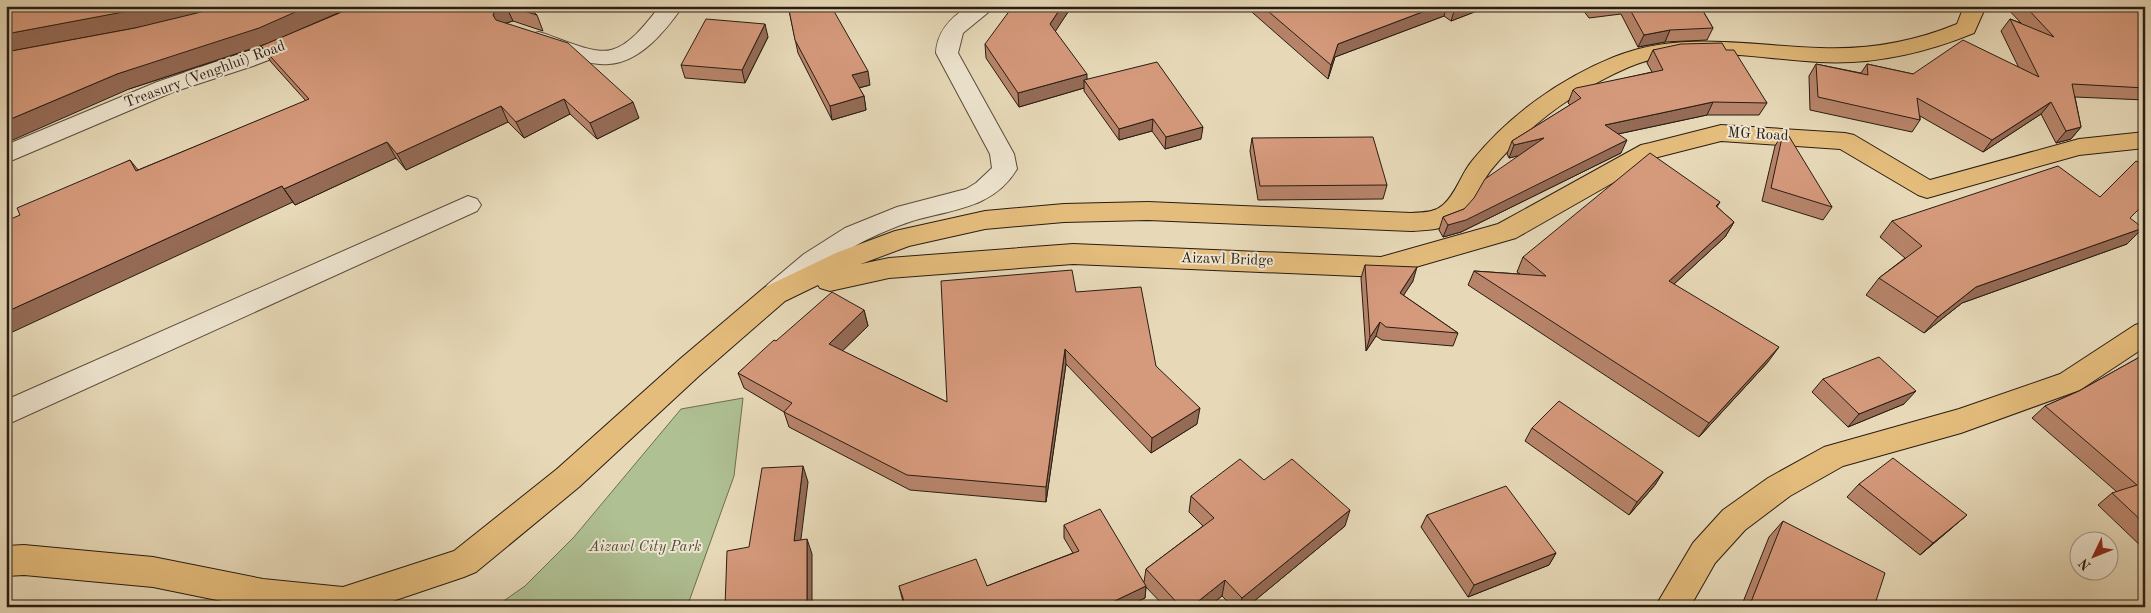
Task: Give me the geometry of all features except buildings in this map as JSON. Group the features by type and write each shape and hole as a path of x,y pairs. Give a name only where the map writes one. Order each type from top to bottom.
{"main road":[{"path":"6,561 24,560 153,572 263,594 342,602 464,562 568,478 690,367 775,294 845,260 904,238 985,220 1064,213 1148,211 1411,222 1441,218 1461,203 1473,177 1520,125 1590,76 1626,60 1680,49 1748,48 1800,54 1848,56 1919,46 1966,28 1974,6"},
{"name":"MG Road","path":"1381,267 1507,231 1650,151 1721,133 1845,141 1927,189 2079,147 2145,140"},
{"name":"Aizawl Bridge","path":"775,294 889,268 1072,254 1381,267"},
{"path":"1672,607 1704,553 1734,520 1779,488 1835,456 1961,421 2070,382 2145,334"}],"street":[{"path":"522,33 601,58 624,53 640,43 672,6"},
{"path":"775,294 826,250 855,235 905,214 981,194 996,181 1005,169 1002,154 947,54 946,45 950,34 957,24 985,6"},
{"name":"Treasury (Venghlui) Road","path":"6,156 165,87 278,50 321,31"},
{"path":"6,413 468,205"}],"green space":[{"name":"Aizawl City Park","path":"743,398 734,476 687,607 495,607 525,586 574,537 681,409"}]}
